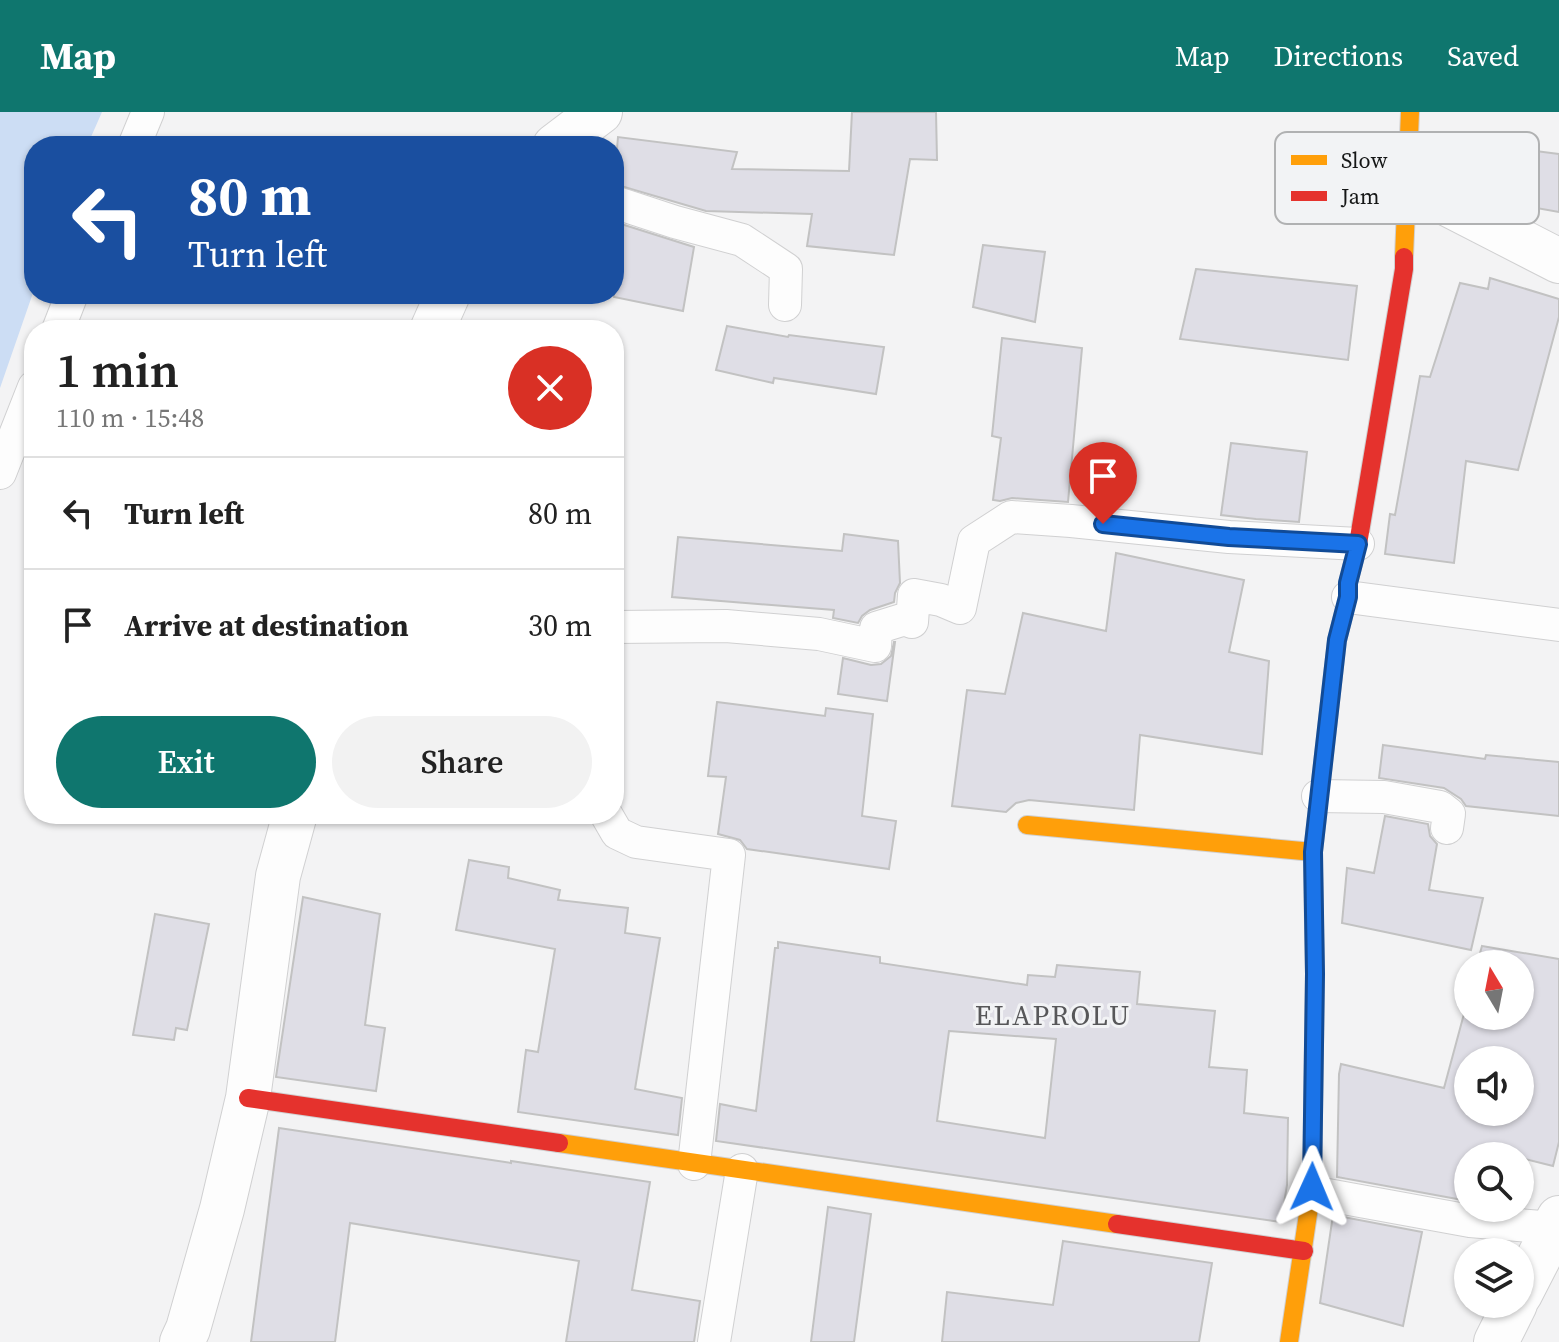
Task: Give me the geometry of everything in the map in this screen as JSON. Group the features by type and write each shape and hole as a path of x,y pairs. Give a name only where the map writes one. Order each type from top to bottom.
{"street":[{"path":"568,136 600,112"},
{"path":"1409,132 1410,112"},
{"path":"1289,1342 1311,1192 1315,974 1313,852 1318,796 1337,640 1358,544 1404,269 1406,224"},
{"path":"1487,224 1559,261"},
{"path":"182,1342 222,1209 248,1098 278,876 292,824"},
{"path":"1027,825 1313,852"},
{"path":"248,1098 1304,1251"},
{"path":"1534,1266 1556,1223"},
{"path":"1496,1342 1508,1318"}],"lane":[{"path":"138,136 148,112"},
{"path":"624,205 742,240 786,269 785,305"},
{"path":"0,473 24,412"},
{"path":"624,627 726,626 819,634 875,646 876,628 905,619 912,622 914,595 941,600 960,608 974,541 1011,517 1229,537 1358,544"},
{"path":"1348,597 1559,625"},
{"path":"1318,796 1384,797 1440,807 1449,814 1447,828"},
{"path":"612,824 617,833 636,842 729,855 694,1164"},
{"path":"714,1342 742,1170"},
{"path":"1311,1192 1470,1221 1556,1223"}],"water":[{"path":"0,112 102,112 91,136 24,136 24,304 29,304 0,388"}],"building":[{"path":"852,112 936,112 937,160 910,159 894,255 807,246 812,214 706,211 624,187 624,138 737,152 732,169 849,171"},
{"path":"1539,151 1559,154 1559,212 1539,208"},
{"path":"624,225 694,247 683,311 624,299"},
{"path":"983,245 1045,252 1035,322 973,307"},
{"path":"1196,269 1357,286 1348,360 1180,339"},
{"path":"1490,278 1559,299 1559,317 1518,470 1466,461 1454,563 1385,554 1390,514 1395,515 1420,376 1430,377 1460,283 1488,289"},
{"path":"727,326 788,337 884,347 876,394 774,378 773,383 716,370"},
{"path":"1002,338 1082,348 1068,502 1012,498 993,500 1001,438 992,436"},
{"path":"1231,443 1307,452 1299,522 1221,515"},
{"path":"844,534 898,541 900,583 894,602 870,610 858,623 833,618 834,610 672,597 678,537 842,551"},
{"path":"1116,553 1244,580 1229,652 1269,661 1262,754 1140,735 1134,810 1029,800 1016,803 1006,812 952,806 967,690 1005,694 1023,613 1106,631"},
{"path":"894,642 887,701 838,694 843,658 871,665 881,664 891,656"},
{"path":"717,702 825,716 826,708 873,714 862,816 896,821 889,869 747,849 740,840 718,834 726,777 708,776"},
{"path":"1383,745 1485,759 1486,755 1559,762 1559,816 1466,806 1444,788 1379,778"},
{"path":"1385,816 1428,824 1430,836 1437,844 1429,890 1483,898 1471,950 1342,923 1347,868 1374,873"},
{"path":"469,860 509,867 508,878 560,890 558,900 628,908 625,933 660,938 635,1089 682,1098 678,1135 518,1112 526,1050 538,1052 555,949 456,930"},
{"path":"303,897 380,914 365,1025 385,1028 376,1091 276,1077"},
{"path":"155,914 209,924 187,1030 176,1028 174,1040 133,1035"},
{"path":"778,942 880,957 880,963 1027,985 1028,975 1055,977 1057,965 1140,972 1137,1004 1215,1011 1209,1067 1247,1070 1244,1113 1288,1118 1287,1185 1281,1222 716,1141 720,1104 756,1111 775,948 778,948","holes":["949,1031 1056,1039 1045,1138 937,1121"]},
{"path":"1482,946 1506,950 1481,950"},
{"path":"1534,955 1559,959 1559,1142 1553,1166 1534,1161 1534,1142 1454,1142 1454,1198 1337,1177 1341,1064 1444,1088 1454,1051 1454,1126 1534,1126 1534,1046 1455,1046 1460,1030 1534,1030"},
{"path":"279,1128 650,1182 632,1290 700,1301 694,1342 566,1342 579,1261 350,1223 335,1342 251,1342"},
{"path":"828,1207 871,1214 854,1342 811,1342"},
{"path":"1333,1215 1422,1232 1403,1326 1320,1303"},
{"path":"1063,1241 1212,1263 1199,1342 942,1342 947,1292 1053,1305"}],"traffic: slow":[{"path":"1409,132 1410,112"},
{"path":"1404,257 1405,224"},
{"path":"1027,825 1313,852"},
{"path":"1289,1342 1312,1187 1313,872"},
{"path":"559,1143 1117,1224"}],"traffic: jam":[{"path":"1313,872 1337,640 1358,544 1404,257"},
{"path":"248,1098 559,1143"},
{"path":"1117,1224 1304,1251"}],"district":[{"name":"ELAPROLU","path":"1053,1015"}],"route":[{"path":"1103,524 1229,537 1358,544 1337,640 1313,852 1312,1187"}]}
